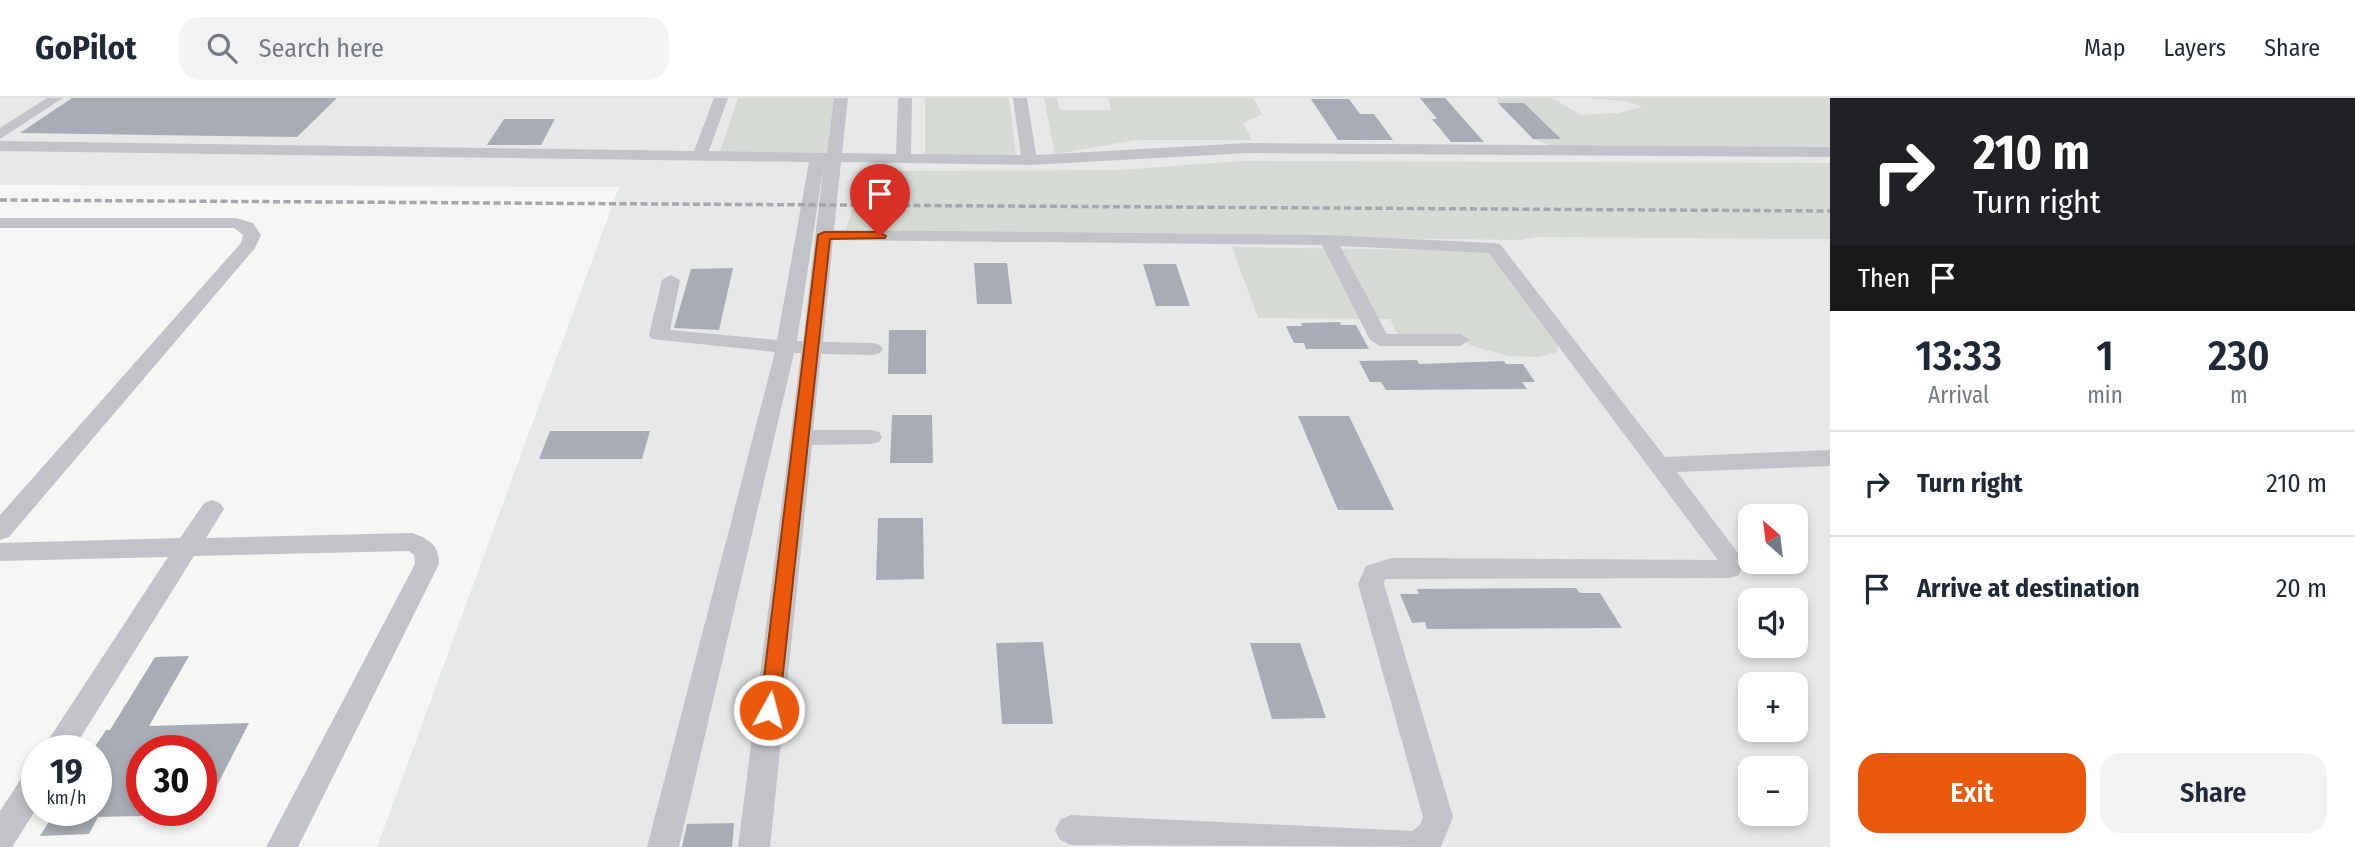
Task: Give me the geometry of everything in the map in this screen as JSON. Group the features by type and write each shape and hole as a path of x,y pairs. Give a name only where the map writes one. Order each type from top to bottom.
{"street":[{"path":"0,135 56,98"},
{"path":"693,156 700,156 721,98"},
{"path":"663,847 786,347 825,158 841,98"},
{"path":"902,159 905,98"},
{"path":"1020,98 1029,160"},
{"path":"0,146 1029,160 1248,148 1830,152"},
{"path":"754,847 824,235 825,158"},
{"path":"0,223 236,223 247,228 252,235 249,244 0,531"},
{"path":"824,235 1328,240 1494,248 1730,557 1730,568 1391,568 1375,573 1371,584 1438,817 1433,834 1425,842 1414,846 1071,830"},
{"path":"1328,240 1380,340 1460,340"},
{"path":"671,280 659,335 786,347 873,349"},
{"path":"801,438 871,437"},
{"path":"1660,465 1830,458"},
{"path":"66,735 212,509"},
{"path":"0,552 412,542 426,552 427,564 282,847"},
{"path":"0,838 21,806"}],"shaded area":[{"path":"0,98 1830,98 1830,847 377,847 619,187 0,185"},
{"path":"738,98 838,98 829,155 719,155"},
{"path":"925,98 1009,98 1016,156 925,156"},
{"path":"1044,98 1057,98 1060,110 1111,110 1108,98 1253,98 1262,114 1243,123 1252,140 1137,140 1055,154"},
{"path":"1497,98 1552,98 1581,115 1618,113 1641,107 1624,101 1591,98 1830,98 1830,148 1554,147 1533,139 1560,139 1524,103 1498,103"},
{"path":"1241,161 1830,163 1830,239 1537,237 1520,240 845,231 866,171 1119,170"},
{"path":"1232,247 1496,251 1559,339 1557,352 1538,357 1508,356 1455,338 1399,337 1390,319 1258,318"}],"building":[{"path":"72,98 337,98 297,137 20,133"},
{"path":"1420,98 1445,98 1484,142 1451,142 1432,119 1437,119"},
{"path":"1311,99 1349,99 1360,114 1374,114 1393,140 1338,140"},
{"path":"1498,103 1524,103 1561,139 1533,139"},
{"path":"504,119 555,119 541,145 487,145"},
{"path":"974,263 1007,263 1012,304 977,304"},
{"path":"1143,264 1176,264 1190,306 1156,306"},
{"path":"733,268 719,330 674,328 691,269"},
{"path":"1340,322 1341,325 1356,325 1369,349 1306,349 1304,343 1294,343 1286,326 1302,326 1301,323"},
{"path":"889,330 926,330 926,374 888,374"},
{"path":"1417,360 1419,364 1504,361 1506,364 1523,364 1535,382 1522,382 1527,389 1386,390 1381,382 1370,382 1359,361"},
{"path":"892,415 932,415 933,463 890,463"},
{"path":"1298,416 1349,416 1394,510 1338,510"},
{"path":"550,431 650,431 642,459 539,459"},
{"path":"878,518 923,518 924,579 876,580"},
{"path":"1576,588 1580,593 1600,593 1622,628 1427,629 1425,622 1412,623 1400,594 1419,594 1417,589"},
{"path":"1043,642 1053,724 1002,724 996,643"},
{"path":"1250,643 1300,643 1326,718 1272,719"},
{"path":"189,656 149,726 249,723 217,786 217,735 126,735 126,816 112,817 112,735 103,735 106,730 110,730 155,657"},
{"path":"734,823 732,847 682,847 687,824"},
{"path":"46,826 93,826 89,834 40,836"}],"railway":[{"path":"0,200 1830,211"}],"route":[{"path":"769,710 824,235 880,236"}]}
